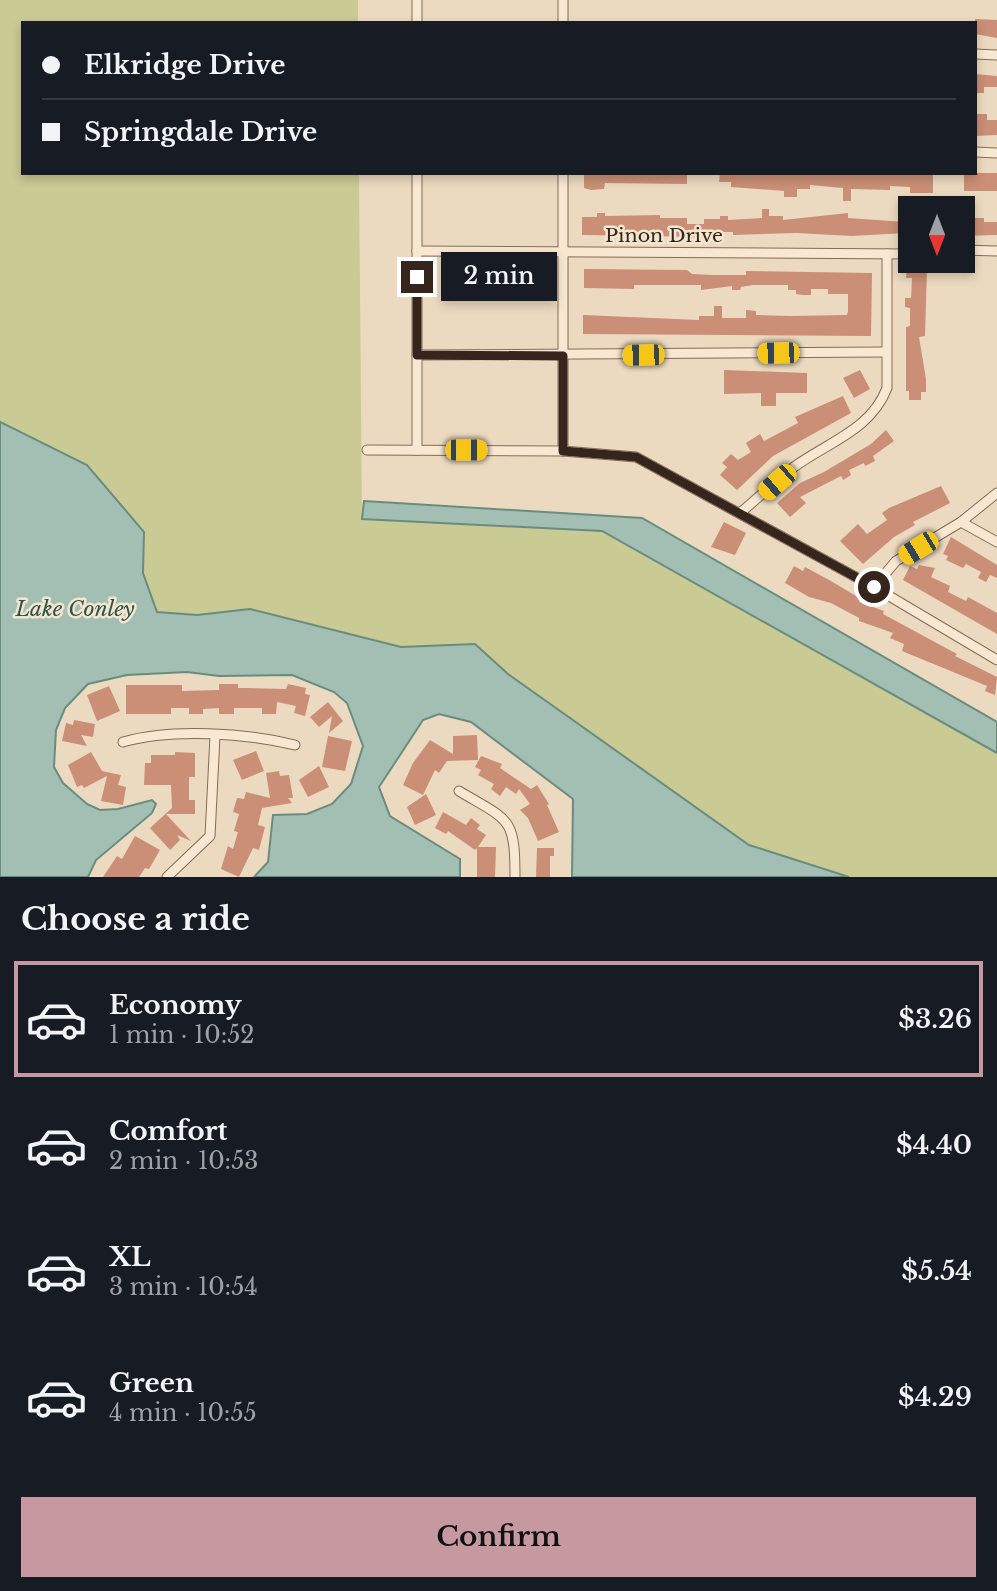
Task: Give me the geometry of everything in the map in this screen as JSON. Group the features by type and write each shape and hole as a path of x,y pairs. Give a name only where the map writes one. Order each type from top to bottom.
{"street":[{"path":"417,0 417,21"},
{"path":"563,0 563,21"},
{"path":"977,54 997,55"},
{"path":"977,152 997,153"},
{"path":"417,175 417,450"},
{"path":"563,175 563,451"},
{"path":"975,250 997,251"},
{"name":"Pinon Drive","path":"418,251 898,254"},
{"path":"740,513 795,467 863,424 882,400 887,388 887,254"},
{"path":"417,355 886,352"},
{"path":"367,450 563,451 636,457 874,587 997,660"},
{"path":"874,587 896,561 961,522 997,493"},
{"path":"961,522 997,542"},
{"path":"123,742 149,735 265,738 295,744"},
{"path":"167,877 210,836 215,736"},
{"path":"459,791 502,817 509,827 515,838 515,877"}],"green space":[{"path":"0,0 358,0 358,21 21,21 21,175 359,175 362,519 602,531 997,753 997,877 849,877 749,845 508,674 475,644 401,647 250,609 197,615 157,612 143,573 144,531 87,465 0,422"}],"water":[{"name":"Lake Conley","path":"0,422 87,465 144,532 143,573 157,612 197,615 250,609 401,647 475,644 508,674 749,845 849,877 572,877 573,799 471,722 439,714 423,720 379,787 390,816 460,859 460,877 254,877 268,862 273,815 307,814 332,804 351,784 363,746 347,703 334,692 292,675 219,676 187,672 127,675 88,684 65,708 56,730 54,767 63,783 87,804 100,810 118,809 152,800 156,804 152,813 96,860 88,877 0,877"},
{"path":"364,501 642,518 997,722 997,753 602,531 362,519"}],"building":[{"path":"997,20 997,38 977,34 975,21"},
{"path":"977,74 997,76 997,87 984,87 984,93 977,93"},
{"path":"977,114 987,114 987,120 997,120 997,135 977,136"},
{"path":"997,173 997,191 964,191 964,175"},
{"path":"584,175 687,175 687,184 605,183 604,189 584,188"},
{"path":"720,175 933,175 933,193 910,193 910,187 890,186 890,190 851,189 851,201 843,201 843,188 810,185 810,189 797,189 797,197 784,197 784,191 731,187 731,182 719,182"},
{"path":"762,209 769,209 769,216 783,216 783,220 848,213 848,218 898,222 898,233 852,236 796,233 733,235 733,232 715,232 715,235 708,237 582,235 582,217 597,217 597,213 605,213 605,216 660,215 660,218 687,218 687,224 704,224 704,219 720,219 720,216 728,216 728,220 762,218"},
{"path":"975,218 984,218 984,222 997,222 997,235 975,236"},
{"path":"584,269 687,270 692,274 714,275 746,275 746,271 872,273 871,336 583,334 583,315 699,320 699,316 714,316 714,306 722,306 722,318 746,318 746,310 756,311 756,315 791,316 847,315 848,311 848,294 828,294 828,289 811,289 811,295 796,294 796,290 788,290 788,285 753,285 741,287 740,290 732,290 732,286 701,290 701,285 634,285 634,289 584,288"},
{"path":"906,273 927,273 925,336 919,337 926,379 926,392 921,392 921,400 909,400 909,391 906,391 906,327 910,326 910,308 905,307 905,298 911,298 912,278 906,278"},
{"path":"724,370 807,373 807,393 776,393 776,406 761,406 761,393 724,394"},
{"path":"860,370 870,389 854,398 843,378"},
{"path":"843,396 851,413 773,456 737,490 720,475 727,467 722,463 731,454 738,460 751,452 746,443 760,434 764,441 798,423 795,417"},
{"path":"886,430 894,441 873,456 875,461 849,470 851,475 843,480 841,476 800,497 806,503 790,517 777,503 800,483 871,444"},
{"path":"941,486 950,503 913,522 915,525 894,537 863,564 840,541 858,524 867,534 887,520 882,513 889,508"},
{"path":"724,522 746,533 735,555 711,547"},
{"path":"951,537 997,565 997,578 990,575 986,582 978,578 981,572 966,564 963,568 946,560 948,556 943,554"},
{"path":"919,565 935,568 931,577 950,586 948,592 966,601 968,597 997,613 997,634 903,580 910,566 917,569"},
{"path":"794,566 803,571 805,567 831,581 861,599 859,602 884,611 883,614 997,677 995,695 985,691 987,686 902,651 904,644 890,638 893,633 859,621 859,618 831,603 809,597 785,583"},
{"path":"219,684 238,684 238,688 286,689 288,684 306,688 305,694 310,695 305,716 294,713 296,706 277,702 276,714 262,714 262,708 234,708 234,714 219,714 219,708 203,709 203,714 189,714 189,708 171,708 171,714 126,714 126,685 182,685 182,691 219,690"},
{"path":"109,686 120,711 97,721 87,695"},
{"path":"328,702 343,721 329,733 332,716 319,727 310,717"},
{"path":"74,720 95,724 93,737 81,735 87,746 62,741 66,723 73,725"},
{"path":"477,735 478,760 447,761 439,773 435,770 423,795 403,785 413,763 430,740 453,754 453,736"},
{"path":"328,736 352,741 345,771 322,767"},
{"path":"256,751 264,771 242,780 233,760"},
{"path":"91,752 102,771 121,775 118,785 126,787 123,805 101,801 107,776 84,788 82,785 77,787 68,765"},
{"path":"175,752 195,753 195,777 189,777 189,800 195,800 195,814 166,814 191,841 177,835 180,840 170,850 150,828 172,808 171,785 144,785 145,763 151,763 151,755 175,755"},
{"path":"481,756 502,764 500,768 531,789 537,785 549,804 547,805 559,832 538,841 528,818 520,810 530,804 519,789 516,794 506,787 500,796 491,789 494,784 478,775 481,770 475,767"},
{"path":"319,766 329,787 308,797 299,780"},
{"path":"279,771 280,776 289,775 293,798 288,798 292,803 262,808 258,825 265,827 259,850 253,848 239,877 221,869 228,846 233,849 238,832 234,831 239,814 233,812 237,798 244,799 246,792 270,798 266,773"},
{"path":"426,794 436,815 415,825 407,807"},
{"path":"443,812 466,825 471,818 480,825 477,829 486,835 478,847 496,847 495,877 477,877 477,848 475,850 448,831 446,834 435,828"},
{"path":"135,836 160,850 149,869 145,868 139,877 103,877 117,856 122,859"},
{"path":"537,848 554,848 554,856 550,856 550,877 536,877"}],"route":[{"path":"417,277 417,355 563,356 563,451 636,457 874,587"}]}
